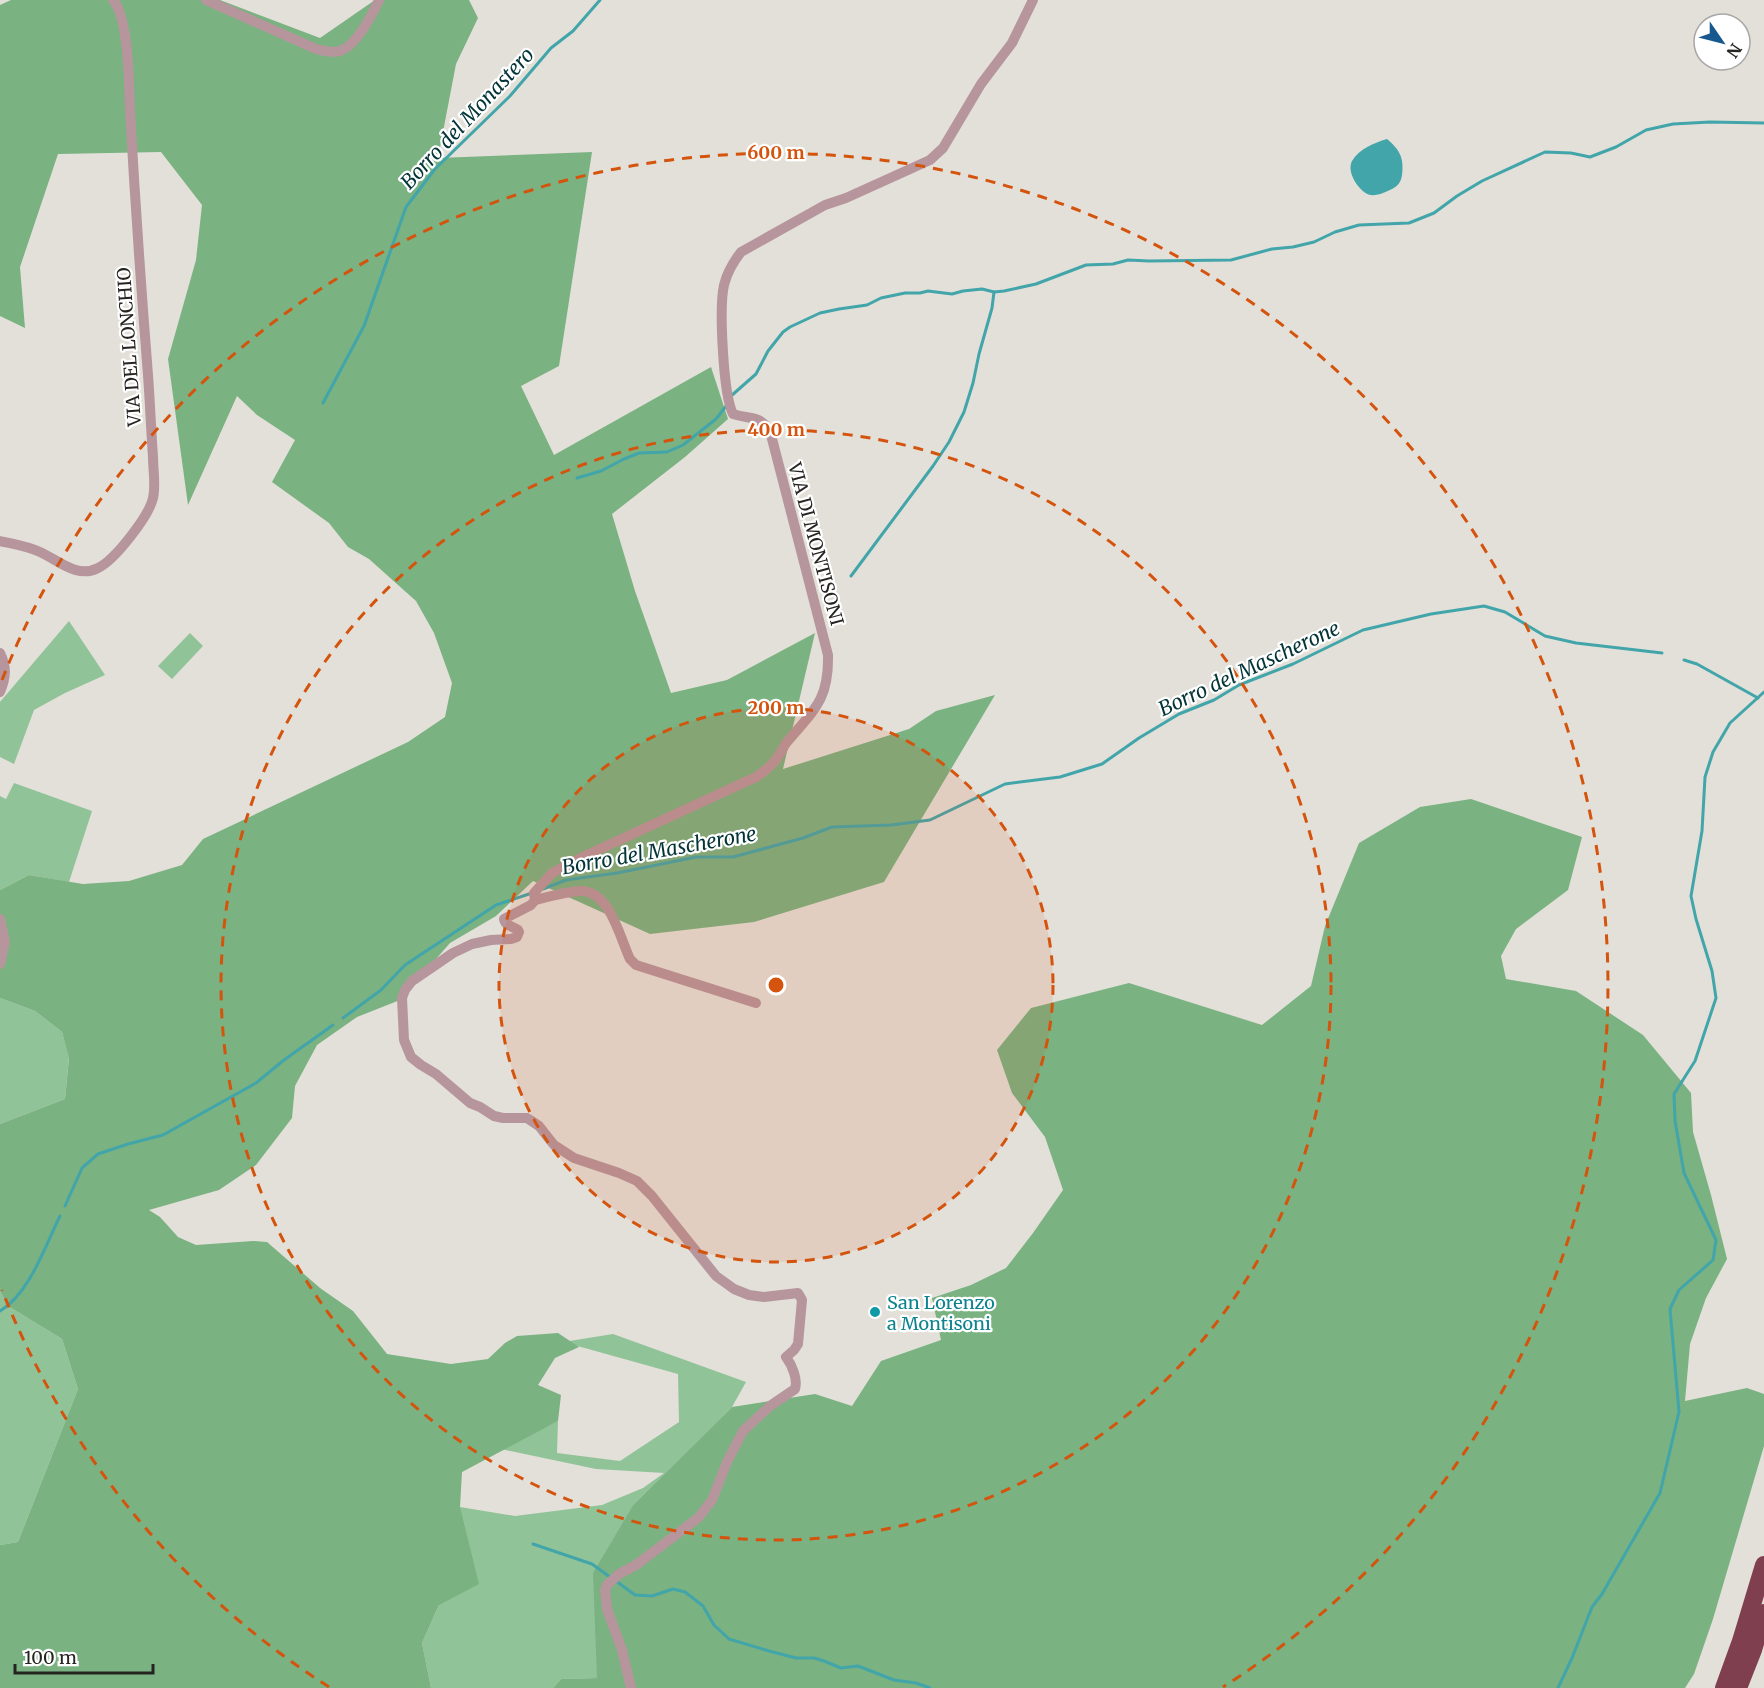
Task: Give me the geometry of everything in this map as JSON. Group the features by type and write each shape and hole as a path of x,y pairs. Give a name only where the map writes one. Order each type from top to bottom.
{"highway":[{"path":"1724,1688 1764,1565"},
{"path":"1738,1688 1764,1613"}],"street":[{"name":"VIA DEL LONCHIO","path":"0,541 38,551 75,570 93,571 115,556 146,514 153,498 151,411 135,201 128,67 122,24 118,7 113,0"},
{"path":"206,0 316,49 330,52 342,50 354,41 379,0"},
{"name":"VIA DI MONTISONI","path":"535,900 534,893 552,873 756,777 769,768 786,743 816,708 826,685 828,655 770,431 758,419 734,414 731,409 727,393 723,341 725,283 741,252 825,205 846,198 930,160 939,152 981,84 1012,43 1033,0"},
{"path":"0,653 5,676 0,692"},
{"name":"VIA DI MONTISONI","path":"631,1688 622,1650 607,1609 605,1590 619,1574 636,1565 698,1518 712,1500 727,1462 743,1431 770,1406 795,1389 792,1369 786,1356 798,1344 802,1300 798,1293 764,1297 749,1295 734,1289 724,1283 707,1266 652,1196 637,1181 574,1158 554,1145 539,1126 527,1118 494,1116 470,1103 436,1074 411,1057 403,1035 402,998 412,981 453,953 491,940 517,937 518,930 509,926 504,919 531,905 535,900 580,891 596,895 607,908 636,965 756,1003"},
{"path":"0,919 4,942 0,964"}],"green space":[{"path":"11,0 220,0 320,38 375,0 469,0 478,18 456,64 438,158 592,152 559,366 521,386 554,455 711,367 728,419 685,457 612,514 635,591 671,693 727,680 815,633 783,769 909,729 936,711 995,695 884,882 754,922 650,934 533,881 496,916 450,943 400,1000 357,1017 317,1045 295,1086 292,1118 256,1165 219,1190 149,1210 160,1217 178,1237 196,1245 267,1242 320,1288 353,1311 387,1354 451,1364 488,1359 505,1343 517,1336 558,1333 579,1347 555,1358 538,1385 561,1395 558,1421 462,1472 460,1507 479,1584 439,1605 422,1643 431,1688 0,1688 0,1545 18,1542 78,1389 62,1339 8,1306 0,1291 0,1124 65,1099 69,1058 62,1032 35,1011 0,998 0,890 29,875 83,884 129,881 182,865 203,839 408,742 445,717 452,683 434,633 416,601 369,559 348,547 329,523 272,482 295,440 257,415 237,396 188,505 168,359 196,260 202,205 161,152 58,154 20,267 25,328 0,316 0,5"},
{"path":"69,621 105,675 34,710 14,764 0,757 0,702"},
{"path":"190,633 203,646 172,679 158,666"},
{"path":"14,783 92,811 69,882 29,875 0,890 0,796 6,799"},
{"path":"1471,799 1582,837 1568,890 1516,929 1501,956 1506,979 1576,991 1643,1035 1691,1093 1693,1132 1727,1259 1706,1298 1690,1344 1685,1401 1747,1388 1764,1394 1764,1446 1713,1619 1694,1674 1685,1688 553,1688 561,1679 597,1678 593,1573 634,1504 732,1407 815,1394 852,1406 881,1361 941,1340 932,1298 971,1285 1006,1268 1033,1233 1063,1190 1045,1137 1012,1093 997,1050 1031,1008 1129,983 1262,1025 1311,986 1325,926 1359,843 1420,807"},
{"path":"0,998 35,1011 62,1032 69,1057 65,1099 0,1124"},
{"path":"0,1291 8,1306 62,1339 78,1389 18,1542 0,1545"},
{"path":"613,1334 746,1382 732,1407 634,1504 598,1678 561,1679 553,1688 431,1688 422,1643 439,1605 460,1507 515,1516 602,1505 643,1488 664,1473 596,1469 501,1449 558,1421 557,1453 620,1461 679,1422 678,1374 563,1342"}],"water":[{"path":"1387,139 1400,155 1401,180 1390,190 1370,195 1362,190 1352,176 1352,161 1363,150"}],"waterway":[{"name":"Borro del Monastero","path":"323,403 364,326 406,207 435,169 510,96 551,48 573,31 600,0"},
{"path":"731,396 756,374 768,351 783,332 820,313 867,305 881,298 905,293 928,291 952,294 982,289 994,292 1004,291 1036,284 1086,265 1113,264 1128,260 1231,260 1272,249 1314,242 1335,232 1359,225 1409,223 1434,213 1482,181 1545,152 1571,153 1590,157 1616,147 1646,130 1673,124 1764,123"},
{"path":"851,576 949,442 964,412 973,383 994,292"},
{"path":"577,478 601,471 639,453 667,452 683,445 716,419 727,405"},
{"name":"Borro del Mascherone","path":"543,889 566,880 617,873 696,857 733,857 803,838 832,827 891,825 930,820 1005,784 1060,777 1102,764 1179,714 1214,700 1239,685 1293,664 1363,630 1431,614 1484,606 1505,612 1545,636 1576,643 1662,653"},
{"name":"Borro del Mascherone","path":"1684,660 1697,664 1758,698"},
{"path":"1558,1688 1592,1607 1602,1594 1660,1493 1679,1412 1670,1309 1679,1290 1713,1260 1716,1240 1684,1173 1675,1121 1674,1094 1695,1061 1716,998 1712,971 1691,896 1702,831 1705,777 1713,752 1730,723 1764,692"},
{"name":"Borro del Mascherone","path":"343,1018 381,990 405,965 496,905 529,894"},
{"name":"Borro del Mascherone","path":"65,1206 82,1168 98,1154 163,1135 256,1083 333,1025"},
{"name":"Borro del Mascherone","path":"0,1311 11,1303 28,1281 60,1216"},
{"path":"533,1544 592,1564 610,1577"},
{"path":"616,1581 635,1595 652,1596 673,1589 685,1592 703,1606 714,1625 729,1639 796,1658 814,1658 841,1668 858,1666 894,1680 916,1683 930,1688"}],"place":[{"name":"San Lorenzo a Montisoni","path":"875,1312"}]}
